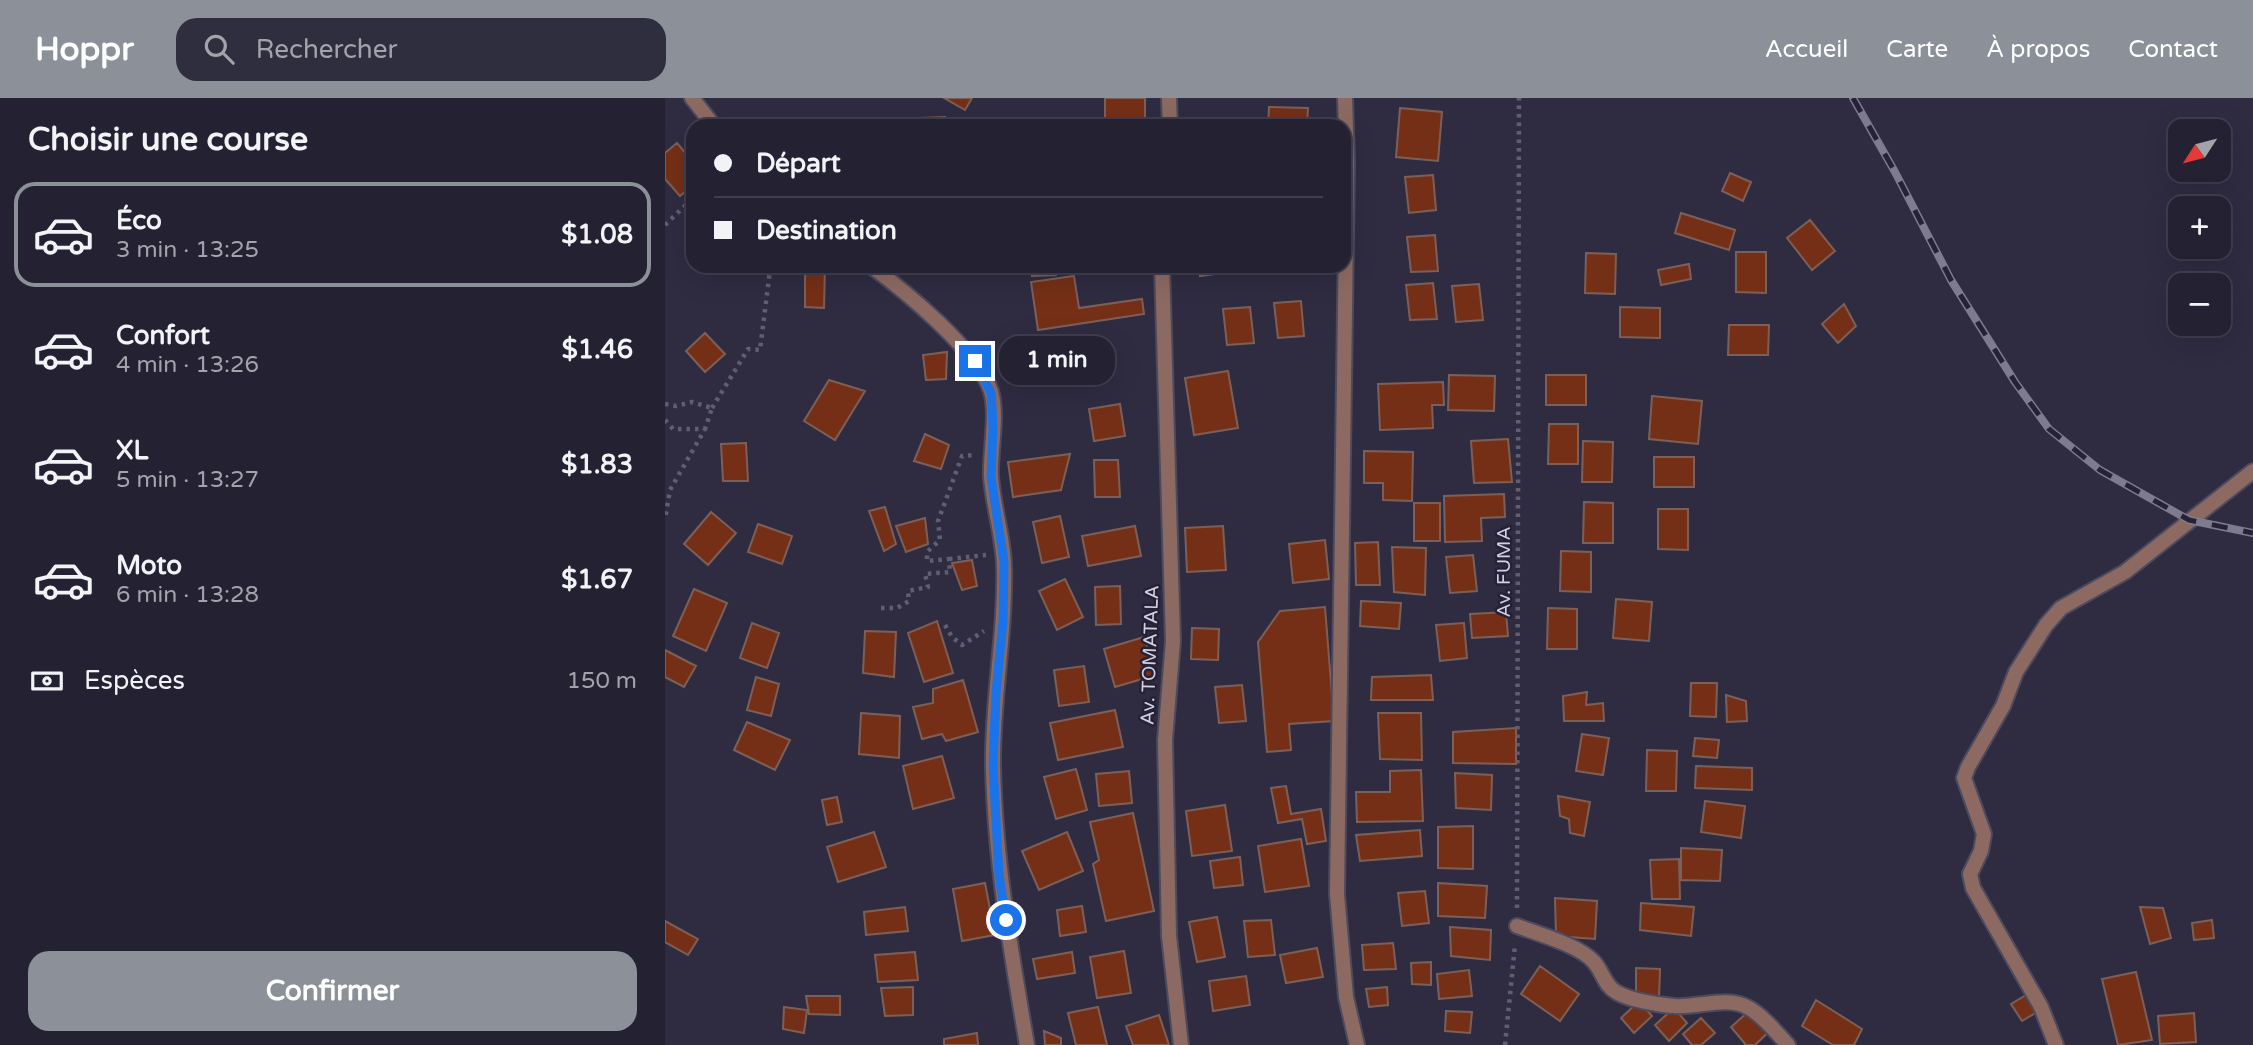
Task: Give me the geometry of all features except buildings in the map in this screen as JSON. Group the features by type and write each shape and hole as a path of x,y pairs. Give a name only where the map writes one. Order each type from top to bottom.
{"street":[{"path":"692,98 708,119"},
{"path":"1169,98 1170,119"},
{"path":"1345,98 1346,119"},
{"path":"880,273 908,296 975,361 991,393 991,477 1003,553 1002,633 993,765 999,875 1027,1045"},
{"name":"Av. TOMATALA","path":"1161,273 1173,641 1165,740 1169,936 1181,1045"},
{"path":"1345,273 1337,868 1346,997 1357,1045"},
{"path":"2056,1045 2041,1006 1973,888 1971,874 1981,851 1984,834 1964,778 2003,706 2015,672 2060,608 2125,572 2253,471"},
{"path":"1517,926 1571,947 1593,961 1603,979 1616,992 1675,1006 1724,1003 1747,1006 1766,1021 1788,1045"}],"path":[{"name":"Av. FUMA","path":"1505,1045 1517,926 1519,98"},
{"path":"665,225 686,205"},
{"path":"665,519 670,490 705,429 712,408 748,349 760,350 770,273"},
{"path":"665,404 676,406 692,402 712,408"},
{"path":"665,420 673,429 705,429"},
{"path":"992,453 962,456 938,521 940,540 927,552 927,561 1003,553"},
{"path":"881,607 897,608 909,601 908,591 928,587 925,575 950,572 949,559"},
{"path":"945,625 952,637 962,645 982,630 1002,633"}],"railway":[{"path":"1853,98 1951,280 2015,382 2049,429 2100,470 2189,520 2253,533"}],"route":[{"path":"975,361 991,393 991,477 1004,562 1003,621 993,765 999,875 1006,920"}]}
